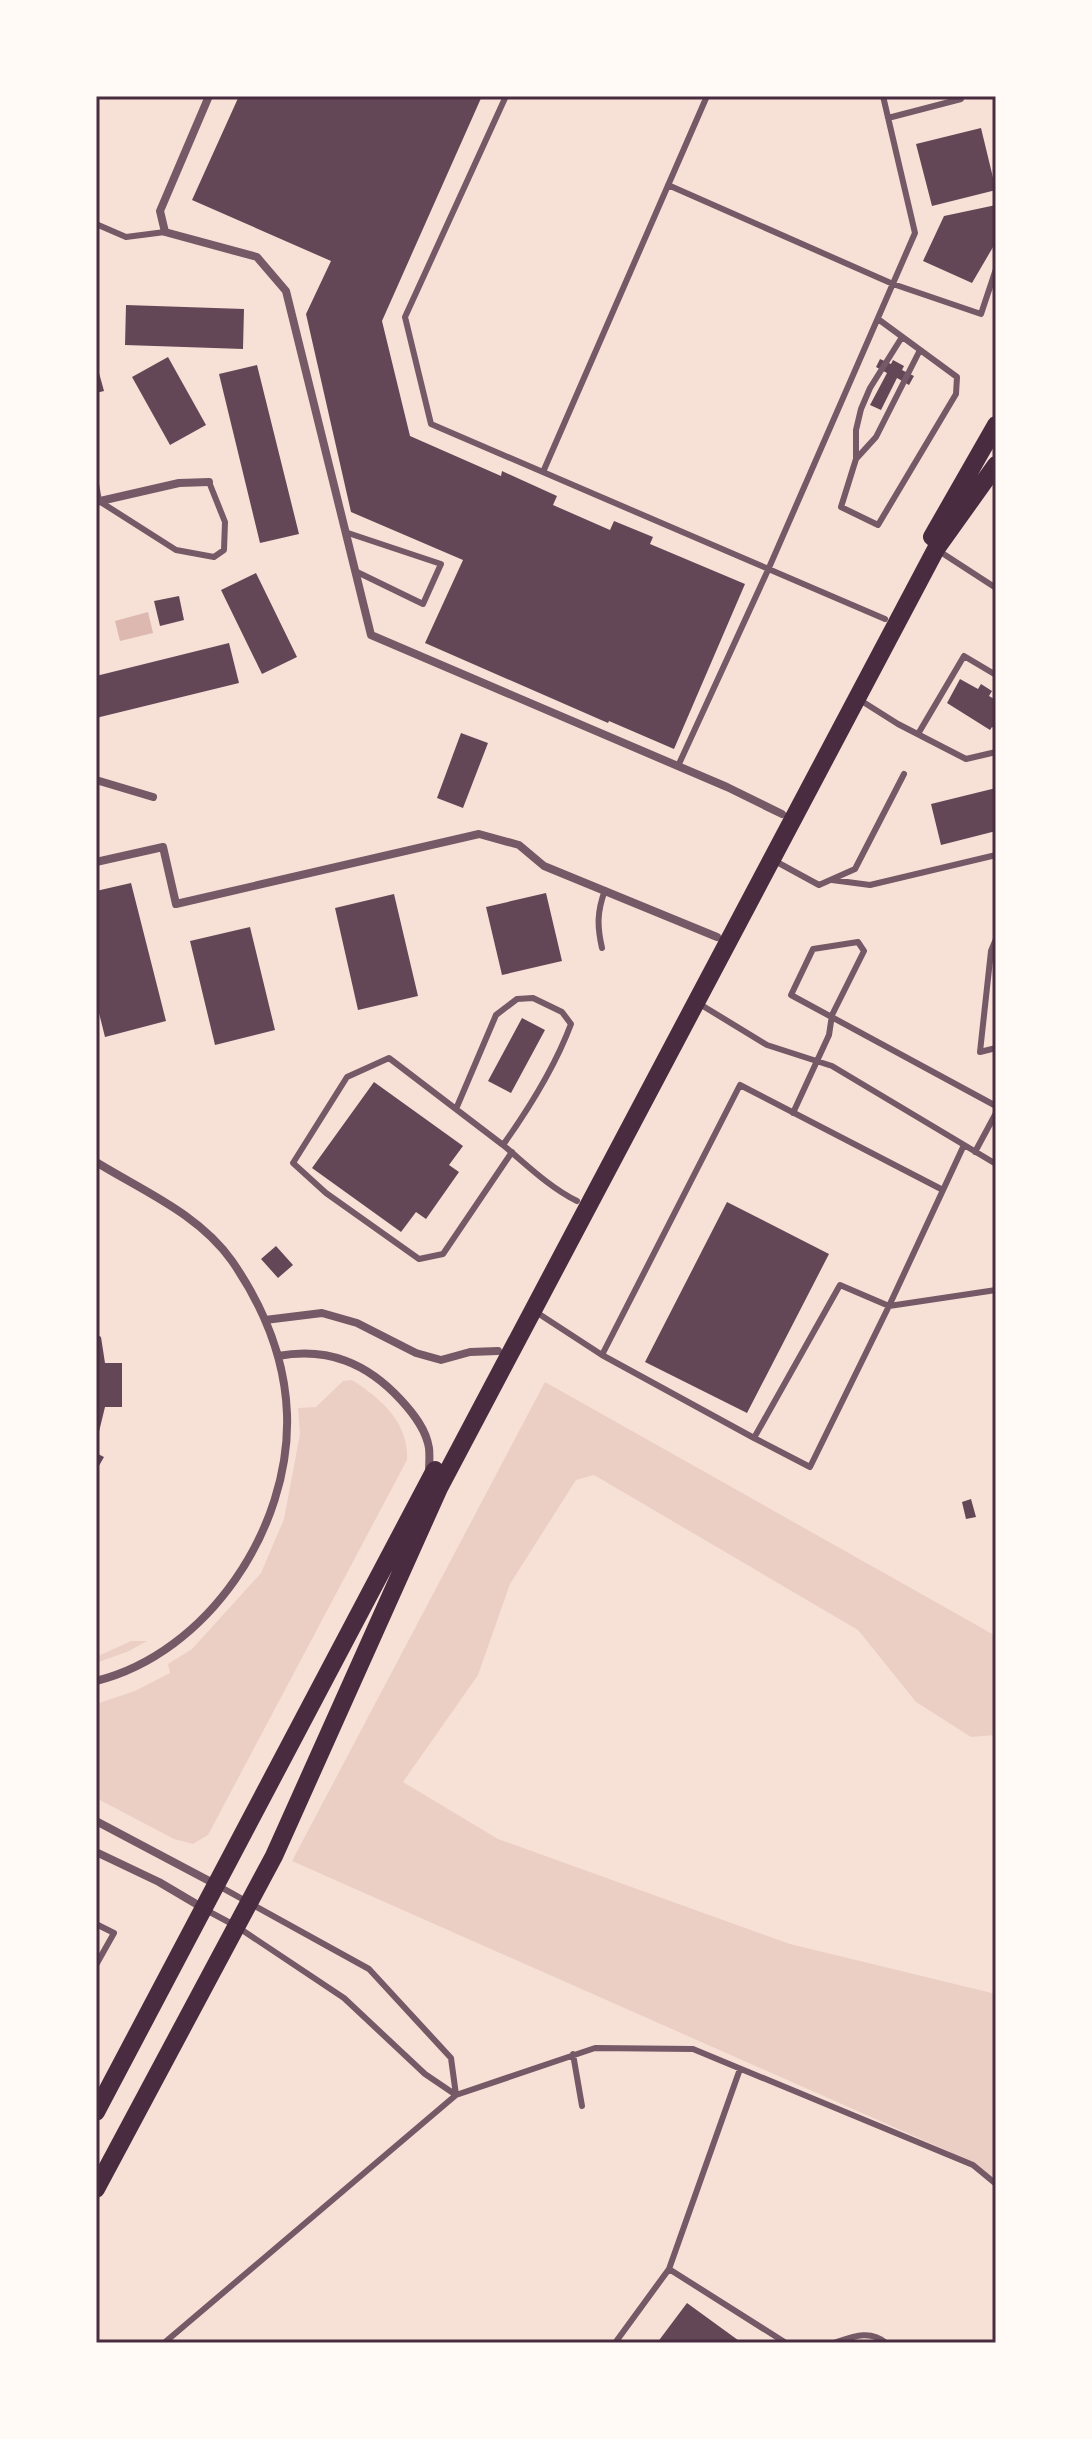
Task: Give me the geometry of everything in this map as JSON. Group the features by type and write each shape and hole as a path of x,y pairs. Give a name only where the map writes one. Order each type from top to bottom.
{"main road":[{"path":"96,2112 885,619 996,425"},
{"path":"96,2189 274,1856 439,1488 936,549 996,465"}],"street":[{"path":"209,96 160,211 165,232 257,257 286,291 371,635 727,787 782,814"},
{"path":"97,501 179,483 209,482"},
{"path":"96,780 153,797"},
{"path":"96,862 163,847 176,904 479,834 519,845 544,866 717,937"},
{"path":"96,1162 191,1220 230,1259 265,1320 278,1356 287,1414 282,1477 261,1533 226,1593 190,1631 143,1664 96,1681"},
{"path":"265,1320 322,1313 357,1323 416,1353 441,1360 470,1352 498,1351"},
{"path":"278,1356 302,1352 323,1354 356,1364 387,1385 419,1423 429,1446 430,1480"},
{"path":"96,1821 216,1884"},
{"path":"96,1852 159,1882 203,1908"}],"lane":[{"path":"506,96 405,317 431,424 885,619"},
{"path":"543,472 707,96"},
{"path":"678,766 768,570 915,233 883,96"},
{"path":"888,118 961,99 960,96"},
{"path":"668,185 893,284 981,314 996,269"},
{"path":"96,224 126,237 165,232"},
{"path":"878,319 957,377 956,394 878,525 841,507 856,459 856,430 861,409 870,388 902,337"},
{"path":"856,459 876,437 920,350"},
{"path":"96,484 97,501 176,550 214,557 224,550 225,522 209,482"},
{"path":"344,532 441,564 423,604 355,571"},
{"path":"936,549 996,588"},
{"path":"918,734 964,656 996,675"},
{"path":"857,698 966,759 996,752"},
{"path":"772,859 819,885 855,869 904,774"},
{"path":"831,879 870,885 996,855"},
{"path":"602,948 597,931 598,911 605,890"},
{"path":"996,939 991,951 980,1052 996,1048"},
{"path":"793,1113 829,1035 832,1015 864,951 858,942 813,949 791,995 832,1015 996,1106"},
{"path":"456,1109 496,1015 517,999 533,998 562,1012 571,1024 562,1047 503,1145"},
{"path":"696,1002 767,1045 832,1066 996,1164"},
{"path":"512,1152 443,1254 419,1259 326,1193 293,1163 347,1077 389,1058 512,1152 557,1191 577,1201"},
{"path":"602,1355 740,1085 943,1190"},
{"path":"975,1152 996,1113"},
{"path":"533,1310 602,1355 810,1467 964,1145"},
{"path":"754,1438 840,1285 889,1306 996,1290"},
{"path":"216,1884 369,1969 451,2058 456,2095"},
{"path":"203,1908 236,1926 344,1998 425,2074 456,2095"},
{"path":"96,1924 114,1933 96,1965"},
{"path":"164,2343 456,2095 595,2048 693,2049 973,2165 996,2184"},
{"path":"573,2054 582,2106"},
{"path":"615,2343 669,2269 740,2069"},
{"path":"669,2269 786,2343"},
{"path":"834,2343 865,2334 880,2337 886,2343"}],"shaded area":[{"path":"148,612 153,633 120,641 115,621"},
{"path":"352,1380 383,1404 398,1423 407,1460 208,1835 193,1844 174,1839 96,1798 96,1704 135,1691 170,1673 168,1664 192,1649 261,1573 284,1519 300,1434 298,1408 316,1407 343,1381"},
{"path":"545,1382 996,1636 996,1735 971,1737 916,1702 858,1630 594,1475 576,1480 510,1584 478,1675 403,1782 498,1839 790,1944 996,1994 996,2181 950,2152 292,1861"},
{"path":"131,1641 147,1641 96,1663 96,1657"}],"building":[{"path":"239,96 482,96 382,321 410,436 501,476 502,471 557,496 553,505 610,530 614,521 653,537 650,544 745,584 674,749 425,643 463,560 351,512 306,314 331,261 192,200"},
{"path":"981,128 996,190 932,206 916,144"},
{"path":"996,205 996,242 972,283 923,261 944,216"},
{"path":"126,305 244,309 243,349 125,345"},
{"path":"168,357 206,425 170,445 132,377"},
{"path":"880,359 891,364 893,360 904,366 902,370 914,376 909,385 897,378 881,410 870,405 887,373 876,367"},
{"path":"96,362 104,391 96,393"},
{"path":"257,365 299,534 260,543 219,374"},
{"path":"256,573 297,657 262,674 221,590"},
{"path":"179,596 184,620 160,626 154,601"},
{"path":"229,643 239,683 96,718 96,676"},
{"path":"960,679 978,689 981,684 992,691 989,696 996,700 996,729 992,727 990,730 947,703"},
{"path":"461,733 488,743 463,808 437,798"},
{"path":"996,788 996,831 941,845 931,804"},
{"path":"131,883 166,1021 105,1037 96,1001 96,891"},
{"path":"546,893 562,961 502,975 486,907"},
{"path":"394,894 418,996 358,1010 335,908"},
{"path":"250,927 275,1030 215,1045 190,941"},
{"path":"522,1018 545,1030 511,1093 488,1081"},
{"path":"374,1082 463,1146 449,1165 459,1172 426,1219 416,1212 401,1232 312,1168"},
{"path":"727,1202 829,1254 747,1413 645,1362"},
{"path":"276,1246 293,1265 278,1278 261,1259"},
{"path":"96,1334 101,1337 105,1363 122,1363 122,1407 105,1407 97,1440"},
{"path":"96,1453 104,1457 96,1471"},
{"path":"971,1499 976,1517 966,1519 962,1502"},
{"path":"687,2303 742,2343 657,2343"}]}
